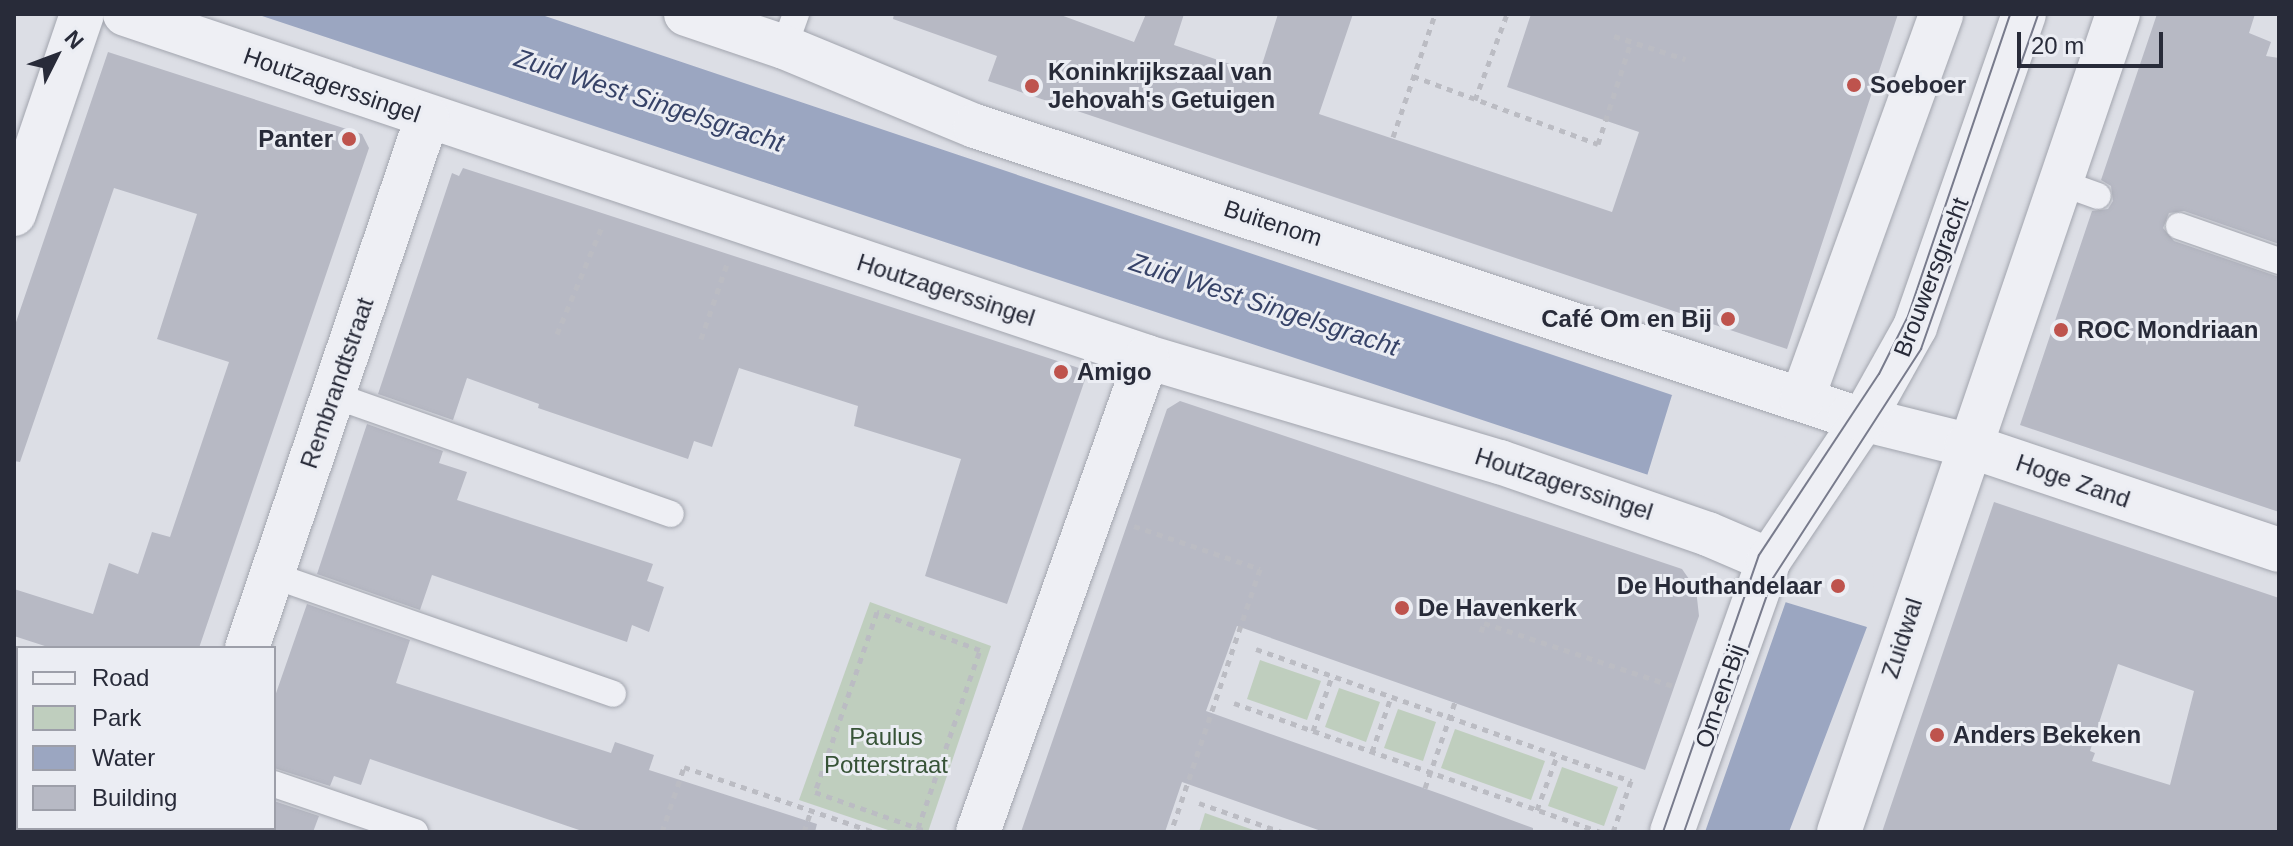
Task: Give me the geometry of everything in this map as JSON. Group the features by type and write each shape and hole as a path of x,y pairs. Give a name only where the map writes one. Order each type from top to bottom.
{"street":[{"path":"14,214 82,14"},
{"name":"Houtzagerssingel","path":"125,14 427,118 1147,357 1500,462 1693,528 1775,550"},
{"name":"Buitenom","path":"686,14 790,31 975,126 1863,420"},
{"path":"1802,399 1941,14"},
{"name":"Brouwersgracht","path":"1775,550 1895,368 1935,279 2024,14"},
{"path":"1967,445 2078,189 2118,14"},
{"name":"Rembrandtstraat","path":"248,646 427,118"},
{"path":"978,832 1147,357"},
{"name":"Hoge Zand","path":"1863,420 1967,445 2279,550"},
{"name":"Zuidwal","path":"1839,832 1967,445"},
{"name":"Om-en-Bij","path":"1672,832 1775,550"}],"lane":[{"path":"2179,226 2279,261"},
{"path":"333,395 671,514"},
{"path":"272,575 613,694"},
{"path":"276,785 415,832"}],"path":[{"path":"1393,137 1435,14"},
{"path":"1475,100 1507,14"},
{"path":"1614,36 1685,59"},
{"path":"1413,76 1598,144 1631,42"},
{"path":"557,334 620,182"},
{"path":"701,339 742,223"},
{"path":"1092,512 1260,569 1171,832"},
{"path":"918,828 980,650 877,612 815,792 929,832"},
{"path":"1481,632 1484,623 1720,702"},
{"path":"1256,649 1631,781 1613,832"},
{"path":"1313,731 1332,676"},
{"path":"1372,752 1391,697"},
{"path":"1425,788 1455,702"},
{"path":"1234,703 1600,832"},
{"path":"1537,810 1557,756"},
{"path":"662,832 684,767 874,832"},
{"path":"1199,803 1277,831"},
{"path":"804,832 811,810"}],"green space":[{"name":"Paulus Potterstraat","path":"870,602 991,646 928,832 894,832 799,800"},
{"path":"1260,660 1321,681 1307,720 1247,699"},
{"path":"1339,688 1380,702 1366,742 1325,727"},
{"path":"1398,709 1436,722 1423,761 1384,748"},
{"path":"1455,729 1545,761 1531,800 1441,768"},
{"path":"1562,767 1618,787 1604,826 1548,806"},
{"path":"1205,813 1259,832 1199,832"}],"water":[{"name":"Zuid West Singelsgracht","path":"256,14 539,14 1672,395 1867,627 1789,832 1705,832 1791,587 1779,533 1754,510"}],"pier":[{"path":"1672,395 1783,435 1836,476 1854,502 1871,547 1874,582 1867,627 1785,602 1788,560 1773,529 1753,512 1647,476"}],"building":[{"path":"894,14 1058,14 1134,42 1146,14 1184,14 1174,45 1259,74 1278,14 1353,14 1319,114 1612,212 1639,132 1507,87 1531,14 1898,14 1787,349 988,81 997,56 893,19"},
{"path":"2157,14 2255,14 2249,33 2271,42 2266,56 2279,58 2279,244 2184,211 2169,213 2163,228 2174,241 2279,277 2279,512 2020,425 2092,211 2108,209 2113,201 2111,186 2101,180"},
{"path":"108,52 362,134 369,148 200,646 45,646 14,636 14,589 93,614 109,563 138,574 152,532 170,537 229,362 157,339 197,214 114,188 20,462 14,461 14,328"},
{"path":"463,168 1088,371 1007,604 925,576 961,459 854,426 858,406 739,368 712,447 694,441 688,459 538,408 539,404 467,378 453,420 378,394 452,173 459,176"},
{"path":"1180,401 1682,569 1696,589 1699,616 1645,770 1237,626 1206,711 1533,828 1533,832 1324,832 1182,782 1165,832 1021,832 1167,409"},
{"path":"367,424 443,451 439,463 467,472 457,500 653,564 647,581 664,587 649,632 632,625 627,642 432,575 420,610 317,574"},
{"path":"1994,502 2279,598 2279,832 1882,832","holes":["2118,664 2194,691 2170,785 2092,761 2095,753 2090,751"]},
{"path":"307,604 410,640 396,683 611,753 615,742 654,755 649,770 817,824 815,832 585,832 370,759 361,785 334,776 330,786 276,769 276,693"},
{"path":"276,802 319,816 313,832 274,832"}],"tram line":[{"path":"1663,832 1759,555 1879,374 1908,316 2010,14"},
{"path":"1684,832 1773,578 1921,349 2038,14"}],"place":[{"name":"Soeboer","path":"1854,85"},
{"name":"Koninkrijkszaal van Jehovah's Getuigen","path":"1032,86"},
{"name":"Panter","path":"349,139"},
{"name":"Café Om en Bij","path":"1728,319"},
{"name":"ROC Mondriaan","path":"2061,330"},
{"name":"Amigo","path":"1061,372"},
{"name":"De Houthandelaar","path":"1838,586"},
{"name":"De Havenkerk","path":"1402,608"},
{"name":"Anders Bekeken","path":"1937,735"}]}
